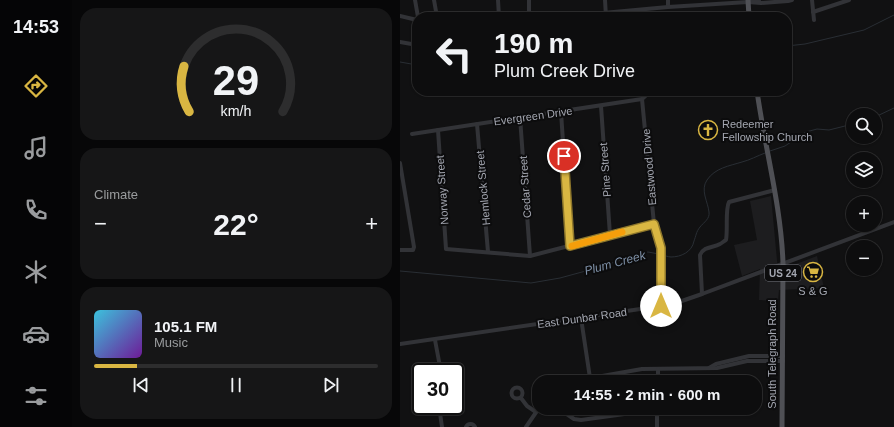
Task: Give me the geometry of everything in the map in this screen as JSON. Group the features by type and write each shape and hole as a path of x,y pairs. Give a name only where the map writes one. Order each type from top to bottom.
{"main road":[{"path":"748,1 749,12"},
{"name":"South Telegraph Road","path":"758,96 775,190 783,263 782,427"}],"street":[{"path":"415,0 416,12"},
{"path":"434,0 436,12"},
{"path":"498,0 499,12"},
{"path":"529,0 530,12"},
{"path":"605,0 606,12"},
{"path":"668,0 668,7"},
{"path":"629,12 668,7 759,0"},
{"path":"748,1 761,3 792,0"},
{"path":"812,0 814,20"},
{"path":"813,12 849,0"},
{"path":"400,16 412,17"},
{"path":"400,42 412,44"},
{"path":"642,99 645,96"},
{"name":"Evergreen Drive","path":"412,134 642,99"},
{"name":"Eastwood Drive","path":"642,99 654,224 661,248 661,306"},
{"name":"Pine Street","path":"600,106 610,235"},
{"path":"561,112 570,246"},
{"name":"Cedar Street","path":"520,118 530,256"},
{"name":"Hemlock Street","path":"477,124 488,252"},
{"name":"Norway Street","path":"438,130 446,249 488,252"},
{"path":"400,162 401,176 414,244 413,250 400,250"},
{"path":"702,294 700,255 705,249 719,245 726,240 728,230 727,207 729,202 775,190"},
{"name":"East Dunbar Road","path":"400,344 676,303 894,222"},
{"path":"488,252 530,256 654,224"},
{"path":"580,318 590,375"},
{"path":"435,340 439,363"},
{"path":"607,375 642,369 717,368 747,361 783,358"},
{"path":"658,369 658,375"},
{"path":"521,398 532,409"},
{"path":"440,415 442,427"},
{"path":"526,427 534,415"},
{"path":"569,415 581,420 617,415"},
{"path":"657,415 657,427"},
{"path":"466,427 473,424 475,427"}],"shaded area":[{"path":"771,196 778,271 817,256 824,288 779,290 778,301 759,300 760,269 742,276 734,245 757,240 750,201"}],"waterway":[{"path":"792,45 805,44 864,30 894,15"},
{"path":"400,62 412,64"},
{"name":"Plum Creek","path":"882,114 894,108"},
{"name":"Plum Creek","path":"770,151 785,146 806,132 817,129 829,130 846,126"},
{"name":"Plum Creek","path":"662,255 671,257 679,256 686,253 693,245 700,227 709,217 704,188 710,176 718,170 765,153"},
{"name":"Plum Creek","path":"400,271 531,283 560,278 604,266 634,255 648,252 659,254"}],"slow traffic":[{"path":"572,246 622,232"}],"place":[{"name":"Redeemer Fellowship Church","path":"708,130"},
{"name":"S & G","path":"813,272"}],"route":[{"path":"564,156 570,246 654,224 661,248 661,306"}]}
